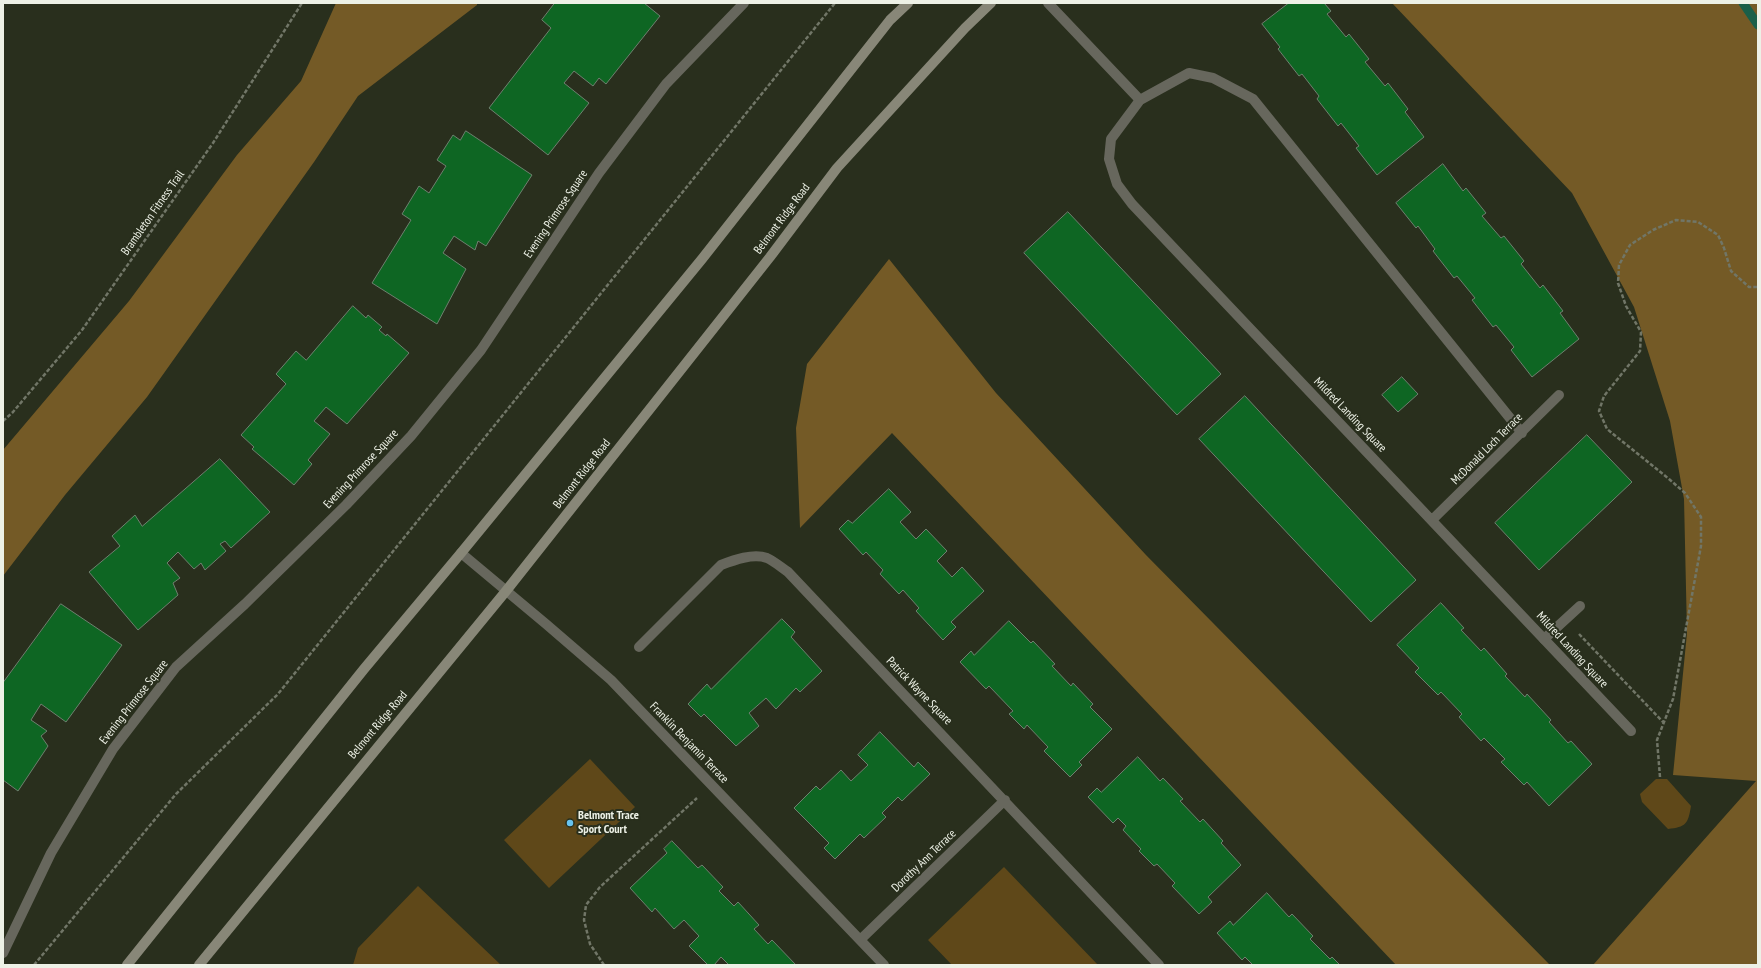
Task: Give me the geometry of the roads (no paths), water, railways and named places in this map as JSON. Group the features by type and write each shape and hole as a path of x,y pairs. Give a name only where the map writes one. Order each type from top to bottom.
{"main road":[{"path":"127,965 364,669 702,259 890,20 908,3"},
{"name":"Belmont Ridge Road","path":"199,965 506,591 770,257 837,168 966,28 991,3"}],"street":[{"name":"Evening Primrose Square","path":"3,953 51,853 113,749 176,667 245,604 346,505 411,436 481,350 599,173 666,84 744,3"},
{"path":"1048,3 1140,100"},
{"name":"Mildred Landing Square","path":"1522,433 1253,99 1213,78 1189,73 1140,100 1111,139 1110,159 1117,184 1132,204 1631,731"},
{"name":"McDonald Loch Terrace","path":"1432,520 1559,395"},
{"name":"Franklin Benjamin Terrace","path":"461,553 610,680 884,965"},
{"name":"Patrick Wayne Square","path":"639,647 721,566 732,561 750,557 767,558 788,572 1005,800 1159,965"},
{"path":"1544,639 1580,606"},
{"name":"Dorothy Ann Terrace","path":"860,940 1005,800"}],"waterway":[{"path":"1743,3 1758,25"}],"place":[{"name":"Belmont Trace Sport Court","path":"570,823"}]}
